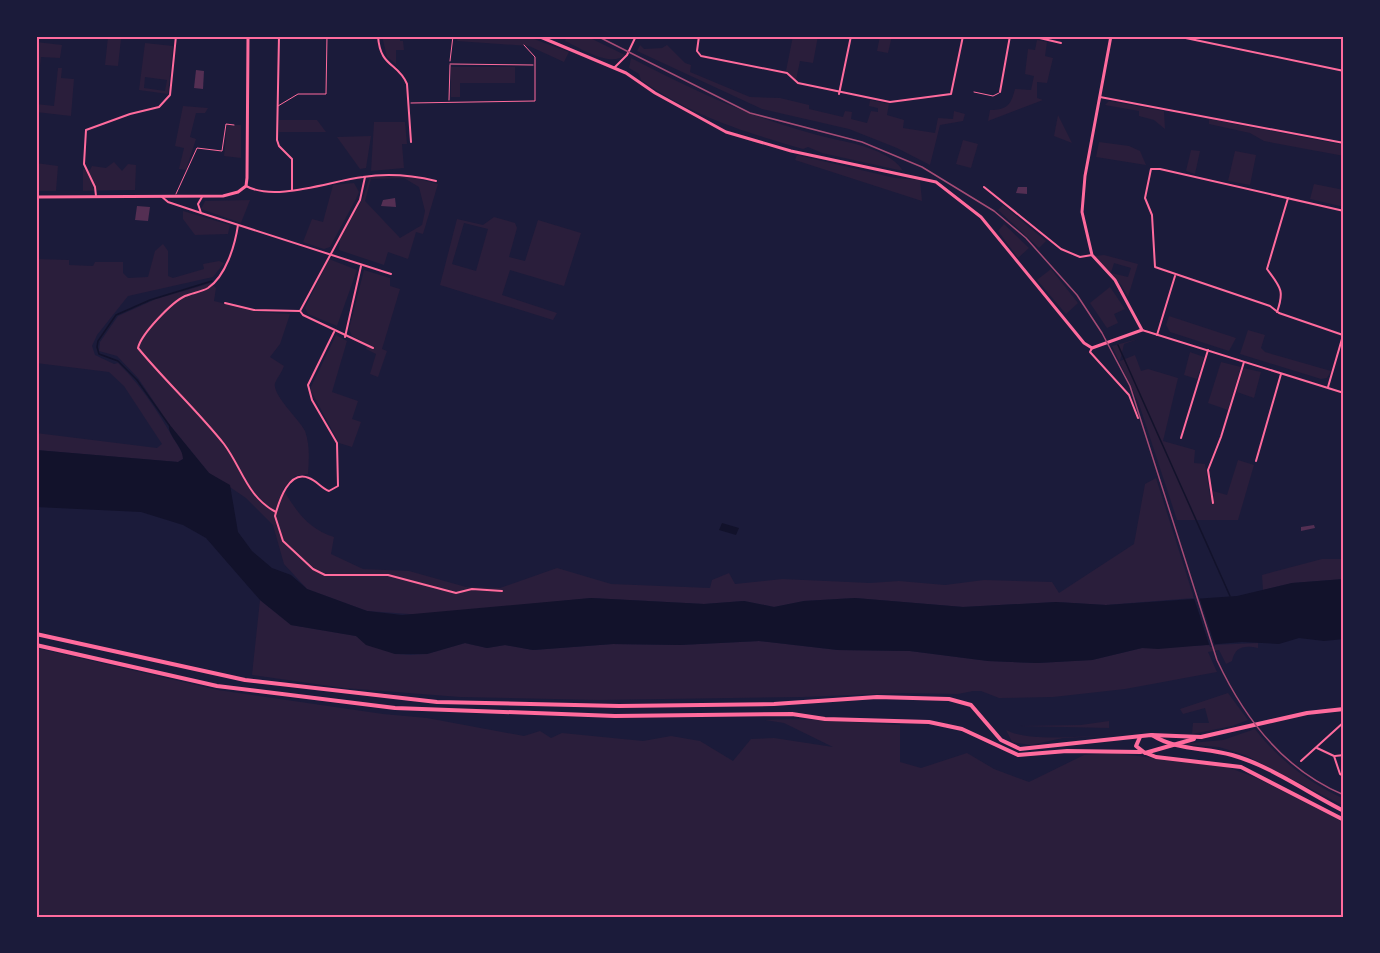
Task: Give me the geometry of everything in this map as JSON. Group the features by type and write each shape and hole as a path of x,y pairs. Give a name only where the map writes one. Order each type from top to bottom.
{"highway":[{"path":"36,634 218,675 298,687 437,702 774,704 877,697 949,699 971,705 1001,740 1020,749 1151,735 1201,738"},
{"path":"36,645 217,686 443,712 615,716 792,714 825,719 929,722 962,729 1018,756 1066,751 1154,751 1171,744 1307,713 1344,709"},
{"path":"1151,735 1171,744 1245,759 1344,812"},
{"path":"1141,736 1136,742 1142,752 1156,757 1241,767 1344,820"},
{"path":"1154,751 1158,745 1156,738"}],"main road":[{"path":"36,197 223,196 238,192 246,186 248,36"},
{"path":"538,36 615,68 726,132 790,151 936,182 981,217 1084,343 1092,348 1142,330 1115,280 1092,255 1085,234 1083,195 1111,36"}],"street":[{"path":"96,196 95,187 84,164 86,130 130,114 154,109 166,102 170,95 176,36"},
{"path":"279,36 277,140 292,159 292,190"},
{"path":"378,36 381,55 404,78 409,103 411,142"},
{"path":"615,68 627,55 636,36"},
{"path":"699,36 697,51 701,56 787,73 798,83 839,94 890,102 948,96 954,89 963,36"},
{"path":"839,94 851,36"},
{"path":"1000,92 1010,36"},
{"path":"1031,36 1061,43"},
{"path":"1176,36 1344,71"},
{"path":"1100,98 1344,143"},
{"path":"1328,388 1344,334 1277,312 1270,306 1175,276 1154,266 1152,215 1145,198 1151,169 1344,211"},
{"path":"246,186 258,193 292,190 366,176 406,174 436,181"},
{"path":"300,311 360,200 366,176"},
{"path":"984,187 1061,249 1080,257 1092,255"},
{"path":"161,196 168,202 391,274"},
{"path":"201,213 198,204 203,196"},
{"path":"1277,312 1283,296 1280,287 1266,269 1288,198"},
{"path":"238,225 228,260 213,284 207,289 183,297 160,317 139,342 138,348 225,446 250,490 263,505 276,512"},
{"path":"345,337 361,265"},
{"path":"1157,335 1175,276"},
{"path":"225,303 254,310 300,311 303,315 334,332 373,348"},
{"path":"1142,330 1344,393"},
{"path":"334,332 308,385 312,400 337,443 338,486 329,490 311,478 301,476 293,479 287,486 276,512 284,541 313,569 325,575 388,575 456,593 472,589 502,591"},
{"path":"1092,348 1090,352 1132,399 1138,418"},
{"path":"1181,438 1208,350"},
{"path":"1213,503 1208,470 1221,437 1244,362"},
{"path":"1256,461 1282,373"},
{"path":"1301,761 1344,722"},
{"path":"1317,748 1334,756 1344,755"},
{"path":"1334,756 1340,774 1344,776"}],"lane":[{"path":"278,107 298,94 326,94 327,36"},
{"path":"449,102 453,36"},
{"path":"409,103 535,101 534,57 524,45"},
{"path":"450,64 535,65"},
{"path":"974,92 993,96 1000,92"},
{"path":"175,196 197,148 222,151 226,124 234,125"}],"shaded area":[{"path":"281,36 323,36 323,40 281,39"},
{"path":"382,36 400,36 400,41 403,41 404,50 396,50 396,64 387,57"},
{"path":"458,36 526,36 569,52 564,62 529,46 457,41"},
{"path":"567,36 586,36 625,55 612,59 604,58 565,41"},
{"path":"793,36 818,36 813,63 800,61 796,80 786,71"},
{"path":"880,36 892,36 888,53 877,51"},
{"path":"108,37 121,39 118,66 105,65"},
{"path":"1037,40 1047,42 1045,56 1053,58 1047,83 1037,82 1037,98 1043,100 988,121 990,110 1007,106 1015,89 1031,90 1034,76 1025,74 1028,49 1035,50"},
{"path":"36,42 62,45 60,58 41,57 37,93"},
{"path":"145,43 173,46 168,94 139,90","holes":["145,77 167,80 165,91 144,88"]},
{"path":"640,45 644,49 662,48 667,45 685,63 691,65 690,72 750,97 780,98 809,105 809,109 843,117 845,111 852,112 851,119 867,123 871,111 878,112 878,108 869,106 870,100 889,104 887,115 904,120 903,128 935,133 938,118 953,119 954,111 965,114 963,121 940,125 930,165 897,148 849,129 762,109 637,51"},
{"path":"631,58 682,84 757,116 874,150 898,164 903,171 822,153 808,147 803,149 719,122 680,104 641,80 639,74 629,68"},
{"path":"451,67 515,67 515,83 460,83 460,97 451,97"},
{"path":"58,68 62,68 61,78 74,79 71,116 36,112 36,104 54,106"},
{"path":"1109,101 1164,111 1165,129 1154,120 1139,116 1139,111 1105,105"},
{"path":"183,106 208,108 205,113 196,113 190,137 196,139 186,170 179,169 184,148 175,146"},
{"path":"1058,115 1072,143 1054,136"},
{"path":"1209,119 1344,145 1344,156 1264,141 1250,133 1209,124"},
{"path":"279,120 317,120 326,132 279,132"},
{"path":"374,122 405,122 407,144 402,144 404,168 371,171"},
{"path":"227,125 241,125 241,158 224,156"},
{"path":"371,136 366,168 360,169 337,137"},
{"path":"963,140 978,144 971,168 956,164"},
{"path":"1099,142 1129,146 1140,151 1146,165 1096,157"},
{"path":"1191,150 1200,151 1195,174 1186,171"},
{"path":"1235,151 1256,155 1250,185 1228,181"},
{"path":"797,155 895,178 920,180 922,201 795,160"},
{"path":"114,162 122,171 128,164 136,165 135,190 83,191 83,169 90,170 92,166 106,168"},
{"path":"36,163 58,166 56,191 36,191"},
{"path":"407,176 438,184 423,234 416,232 408,259 388,252 384,265 339,250 340,239 363,198 370,177","holes":["404,178 419,187 425,211 422,225 400,238 365,201 371,179"]},
{"path":"354,183 359,192 330,247 324,249 303,242 312,219 323,222 333,185"},
{"path":"1314,184 1344,190 1344,207 1310,199"},
{"path":"250,200 241,223 201,209 205,201"},
{"path":"1003,205 1046,241 1039,248 998,210"},
{"path":"183,211 230,225 228,234 195,235 183,219"},
{"path":"494,217 515,223 517,228 509,257 525,261 538,220 581,233 564,286 510,270 502,295 557,313 553,320 440,285 457,219 483,225","holes":["464,223 488,229 476,271 452,264"]},
{"path":"1004,224 1029,248 1018,258 998,231"},
{"path":"163,244 168,251 168,276 173,278 204,269 203,264 219,261 224,263 213,277 128,296 97,335 92,346 95,355 114,364 118,363 137,384 154,406 183,454 183,459 178,462 36,450 36,433 157,448 162,444 124,386 109,372 36,363 36,259 69,260 69,265 93,266 95,262 123,262 123,273 128,278 148,277 155,251"},
{"path":"1104,255 1138,264 1128,297 1121,285 1095,256","holes":["1114,263 1131,268 1128,277 1111,273"]},
{"path":"329,259 357,270 337,326 308,314 305,308"},
{"path":"1051,269 1078,303 1066,314 1037,280"},
{"path":"364,270 390,278 390,286 400,289 382,349 387,351 378,377 370,374 376,354 366,349 367,344 352,336 349,329"},
{"path":"211,283 216,288 214,301 257,312 290,314 280,344 270,357 284,366 275,383 275,388 305,431 309,463 308,474 295,476 283,489 293,505 310,524 334,537 331,554 363,569 409,571 466,587 500,588 557,568 611,584 710,588 712,580 729,573 735,584 782,579 870,583 899,581 945,585 984,580 1052,582 1059,593 1134,544 1145,484 1156,478 1194,598 1106,605 1056,602 963,607 855,598 804,601 774,607 744,601 704,604 591,598 423,615 367,611 307,589 284,564 273,525 246,498 209,473 169,424 138,378 117,356 99,351 100,342 118,316 156,299"},
{"path":"1110,287 1125,309 1114,314 1118,323 1107,328 1090,303"},
{"path":"1169,316 1236,338 1229,351 1170,332 1166,325"},
{"path":"1248,330 1265,335 1261,348 1265,352 1331,371 1327,378 1321,379 1240,354"},
{"path":"336,335 347,341 332,392 358,401 352,419 361,422 352,447 339,443 310,389"},
{"path":"1138,339 1124,344 1120,361 1135,355 1141,371 1148,369 1178,378 1163,441 1195,450 1194,463 1205,464 1210,496 1214,496 1213,491 1227,495 1238,460 1254,465 1238,520 1177,520 1139,404 1112,346"},
{"path":"1190,352 1204,357 1197,379 1184,375"},
{"path":"1221,362 1241,367 1228,410 1208,403"},
{"path":"1243,368 1261,372 1254,398 1237,392"},
{"path":"169,424 209,473 230,485 238,532 252,551 272,568 291,575 307,589 367,611 402,615 591,598 704,604 744,601 774,607 804,601 855,598 963,607 1056,602 1106,605 1237,596 1292,583 1344,579 1344,639 1324,641 1299,638 1279,644 1242,642 1158,649 1142,648 1092,660 1037,663 988,661 910,651 838,650 759,641 680,645 613,644 533,650 505,645 487,648 465,643 427,654 395,654 366,645 356,636 291,625 260,600 206,538 183,525 141,512 36,507 36,450 178,462 183,459 182,454 170,433"},
{"path":"722,523 739,528 736,535 719,530"},
{"path":"1322,559 1344,559 1344,579 1292,583 1263,590 1262,575"},
{"path":"260,600 291,625 356,636 395,654 410,655 427,654 465,643 487,648 505,645 533,650 613,644 680,645 759,641 838,650 910,651 988,661 1037,663 1092,660 1142,648 1258,643 1258,648 1241,648 1233,656 1232,661 1226,664 1219,650 1208,652 1217,672 1125,689 1053,697 999,698 981,691 973,691 958,694 900,693 599,700 460,697 344,688 252,675"},
{"path":"36,648 218,690 383,714 427,718 524,736 540,731 551,738 562,733 643,741 671,736 700,741 733,761 751,739 774,738 833,747 784,723 765,720 799,719 900,725 900,762 921,768 967,753 994,769 1029,782 1084,755 1113,753 1227,767 1257,778 1344,822 1344,917 36,917"},
{"path":"1228,693 1248,720 1232,726 1192,734 1193,723 1209,723 1205,708 1183,714 1180,709"},
{"path":"1109,721 1109,728 1019,726 1081,725"},
{"path":"1255,729 1274,751 1295,769 1344,799 1344,806 1245,755 1219,747 1180,744 1223,740"},
{"path":"1006,730 1016,734 1039,737 1102,736 1063,738 1031,745 1012,742"}],"pier":[{"path":"1198,594 1215,646 1210,647 1193,595"}],"building":[{"path":"196,70 204,71 203,89 194,88"},
{"path":"1018,187 1027,187 1027,194 1016,193"},
{"path":"395,198 396,207 381,206 383,200"},
{"path":"137,206 150,207 148,221 135,220"},
{"path":"1314,525 1315,528 1301,531 1301,527"}],"waterway":[{"path":"169,425 137,380 118,361 99,354 98,341 116,315 150,300 212,281"},
{"path":"1118,345 1230,596"}],"railway":[{"path":"597,36 750,113 862,142 922,167 994,211 1026,238 1077,295 1102,333 1130,386 1217,660 1228,681 1253,722 1285,757 1303,772 1344,795"}]}
